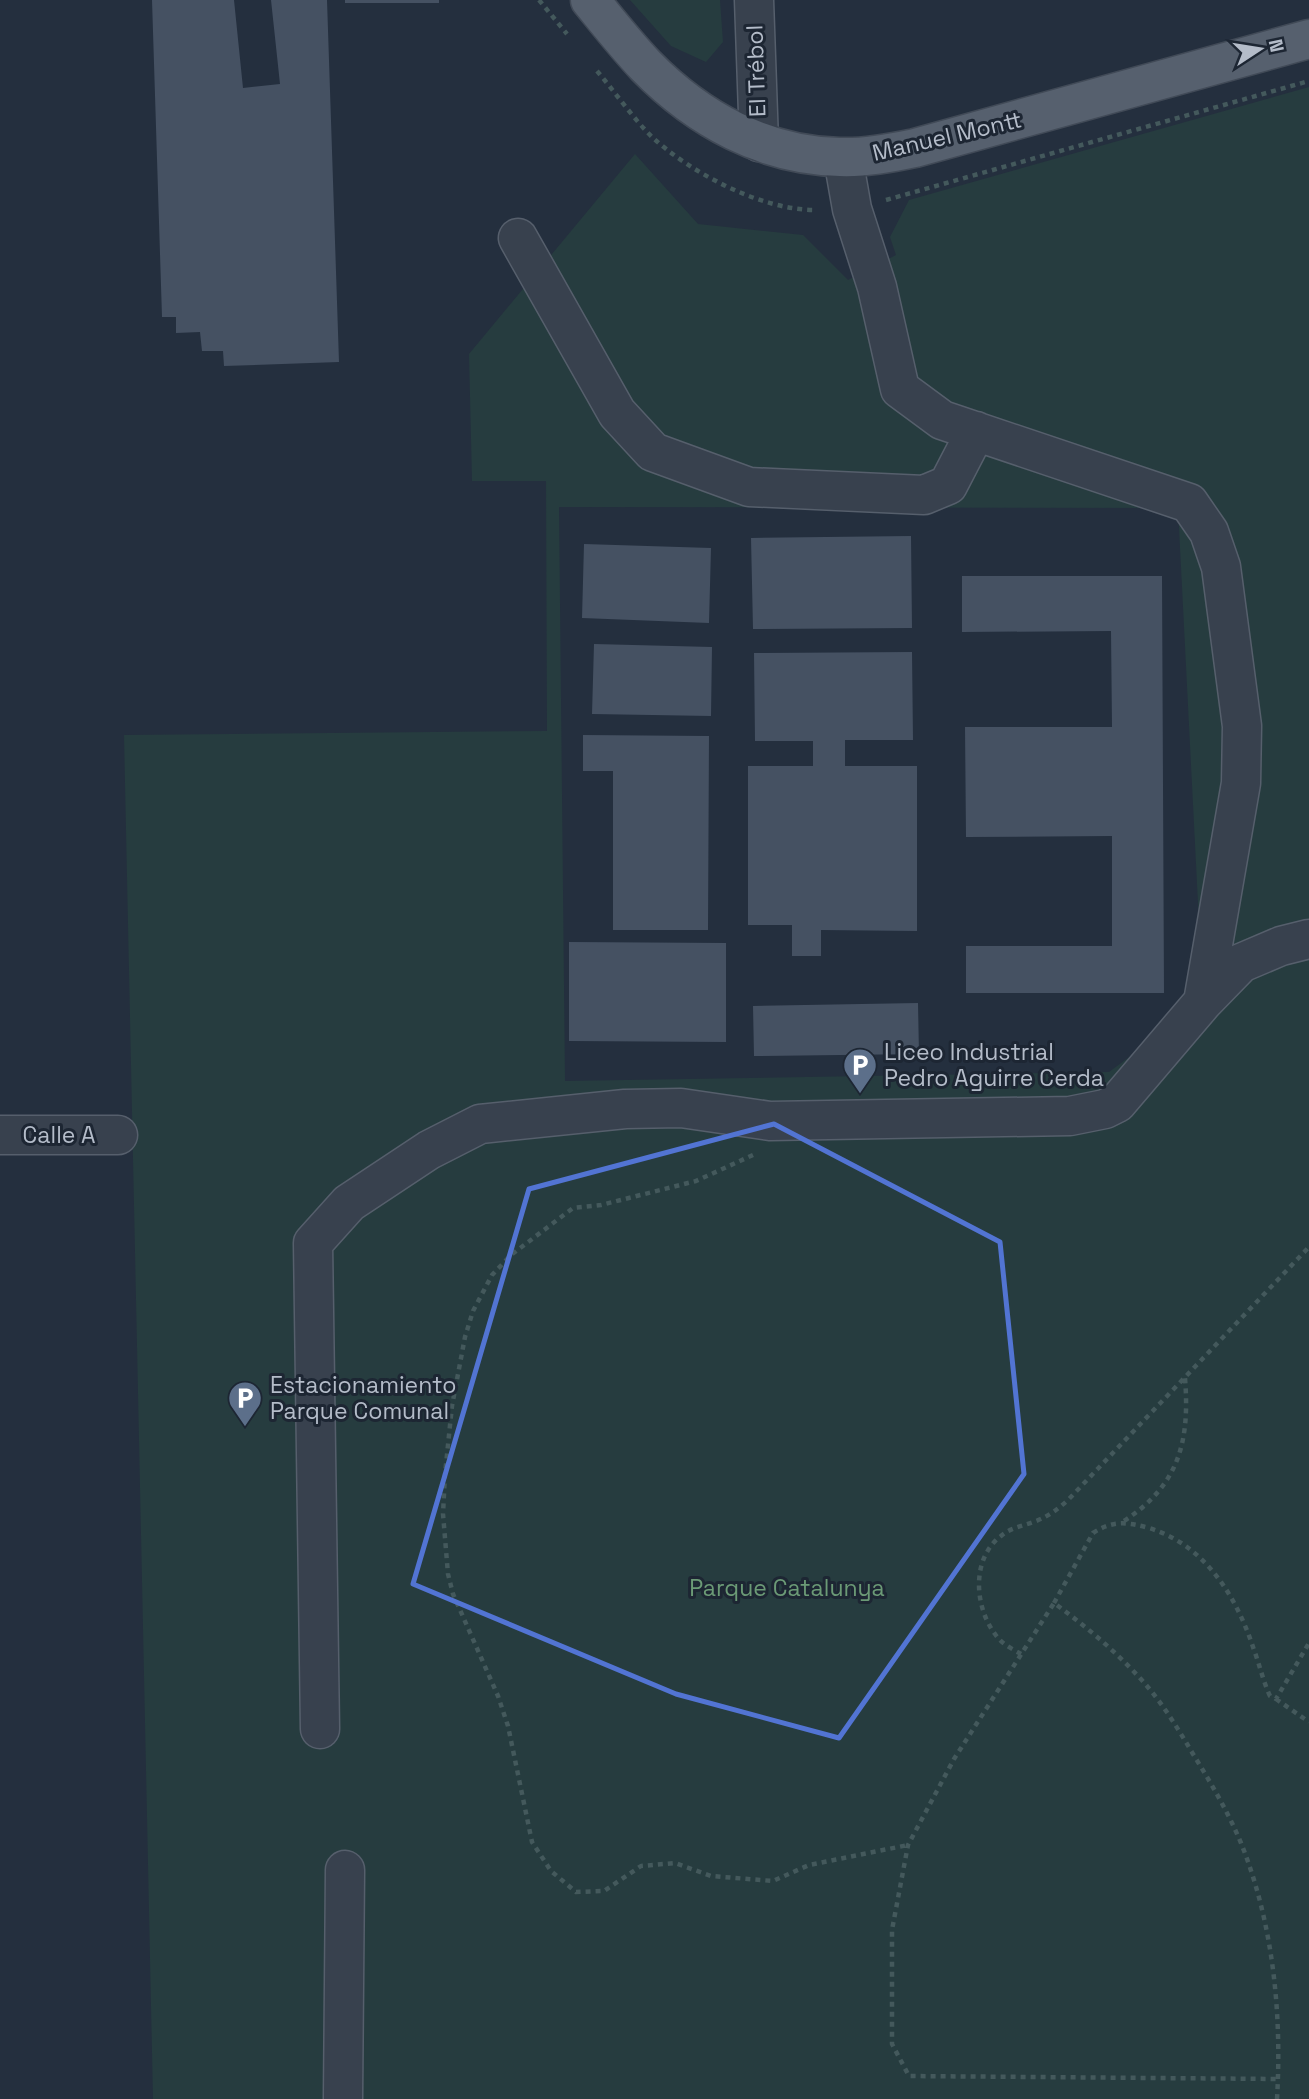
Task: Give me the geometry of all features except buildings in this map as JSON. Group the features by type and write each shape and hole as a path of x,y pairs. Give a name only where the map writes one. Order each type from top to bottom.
{"main road":[{"name":"Manuel Montt","path":"590,0 644,64 691,106 724,126 759,142 814,156 843,158 891,153 939,142 1309,39"}],"street":[{"name":"El Trébol","path":"754,0 759,142"},
{"path":"843,158 852,209 877,287 900,389 942,420 1189,503 1209,531 1222,568 1242,726 1241,783 1203,1002"},
{"path":"518,238 617,413 653,452 749,487 924,495 948,485 976,431"},
{"path":"320,1729 313,1243 349,1203 429,1150 480,1124 625,1109 681,1108 770,1121 1070,1116 1105,1109 1117,1102 1137,1082 1203,1002 1241,962 1280,946 1309,939"},
{"name":"Calle A","path":"0,1136 118,1135"},
{"path":"343,2099 345,1870"}],"path":[{"path":"770,1121 769,1145 745,1161 696,1181 601,1205 573,1208 511,1255 492,1275 473,1311 462,1350 452,1406 443,1514 448,1574 453,1594 494,1686 508,1726 532,1842 551,1871 576,1892 604,1891 641,1866 675,1863 711,1876 773,1881 809,1865 908,1845"},
{"path":"1021,1654 999,1639 985,1614 978,1584 984,1555 992,1543 1004,1533 1054,1513 1309,1247"},
{"path":"1185,1378 1185,1427 1177,1465 1153,1500 1123,1521 1104,1525 1093,1533 1054,1603 954,1759 908,1845 892,1930 892,2044 909,2076 1278,2079"},
{"path":"1123,1521 1162,1532 1178,1540 1190,1547 1210,1567 1244,1623 1270,1696 1309,1722"},
{"path":"1054,1603 1093,1633 1140,1678 1173,1721 1227,1813 1251,1874 1266,1931 1278,2021 1277,2099"},
{"path":"1276,1699 1309,1643"}],"highlighted area":[{"path":"774,1124 1000,1242 1024,1474 839,1738 676,1694 413,1584 529,1189"}],"green space":[{"path":"630,0 720,0 723,42 706,62 671,46"},
{"name":"Parque Catalunya","path":"1309,87 1309,2099 153,2099 124,735 547,731 546,481 472,481 469,354 635,154 698,224 803,235 848,280 896,255 890,237 909,200","holes":["559,507 1178,508 1203,1002 1109,1072 565,1081"]}],"place":[{"name":"Liceo Industrial Pedro Aguirre Cerda","path":"860,1095"},
{"name":"Estacionamiento Parque Comunal","path":"245,1428"}]}
